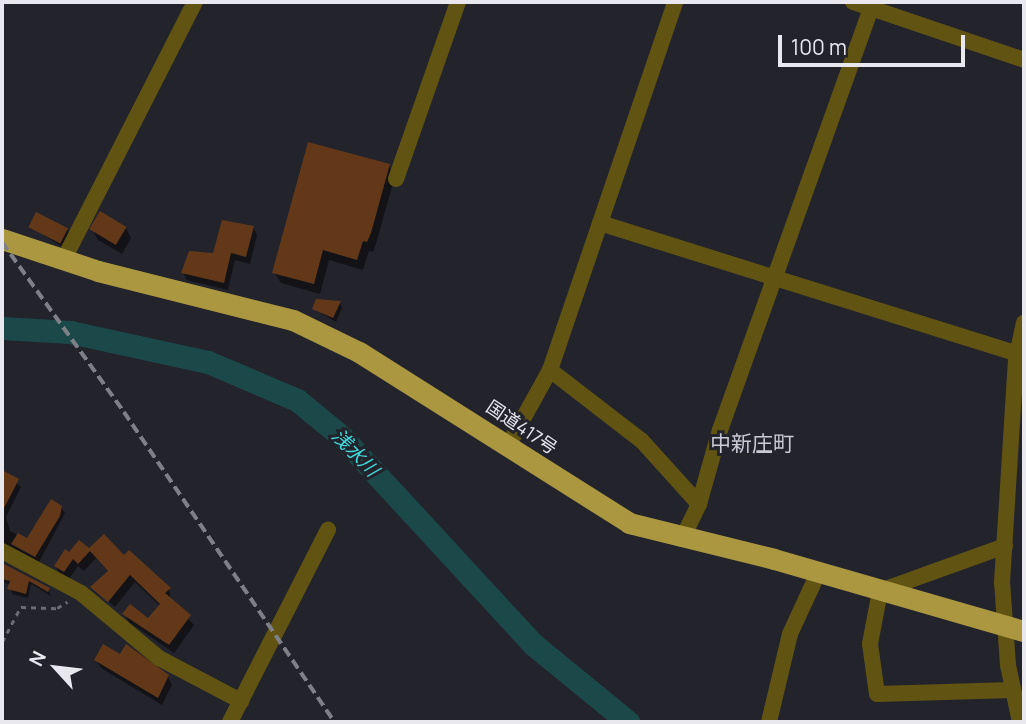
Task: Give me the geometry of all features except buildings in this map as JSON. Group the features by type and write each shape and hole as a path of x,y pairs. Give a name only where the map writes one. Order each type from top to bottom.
{"highway":[{"name":"国道417号","path":"2,239 293,320 359,352 509,444 629,523 682,539 819,571 1024,631"}],"street":[{"path":"64,258 195,2"},
{"path":"396,178 458,2"},
{"path":"509,444 550,370 675,2"},
{"path":"853,2 1024,60"},
{"path":"682,539 699,504 775,278 871,8"},
{"path":"600,223 1017,354"},
{"path":"1020,722 1013,696 1003,625 1005,546 1018,467 1017,354 1024,323"},
{"path":"550,370 642,441 699,504"},
{"path":"230,722 328,530"},
{"path":"1005,546 880,590 870,644 877,694 1013,696"},
{"path":"2,551 81,593 159,657 241,701"},
{"path":"769,722 790,634 819,571"}],"path":[{"path":"2,642 21,607 57,608 81,593"}],"waterway":[{"name":"浅水川","path":"2,328 70,332 208,362 297,400 341,436 534,645 628,722"}],"railway":[{"path":"2,242 124,412 335,722"}],"district":[{"name":"中新庄町","path":"752,443"}]}
